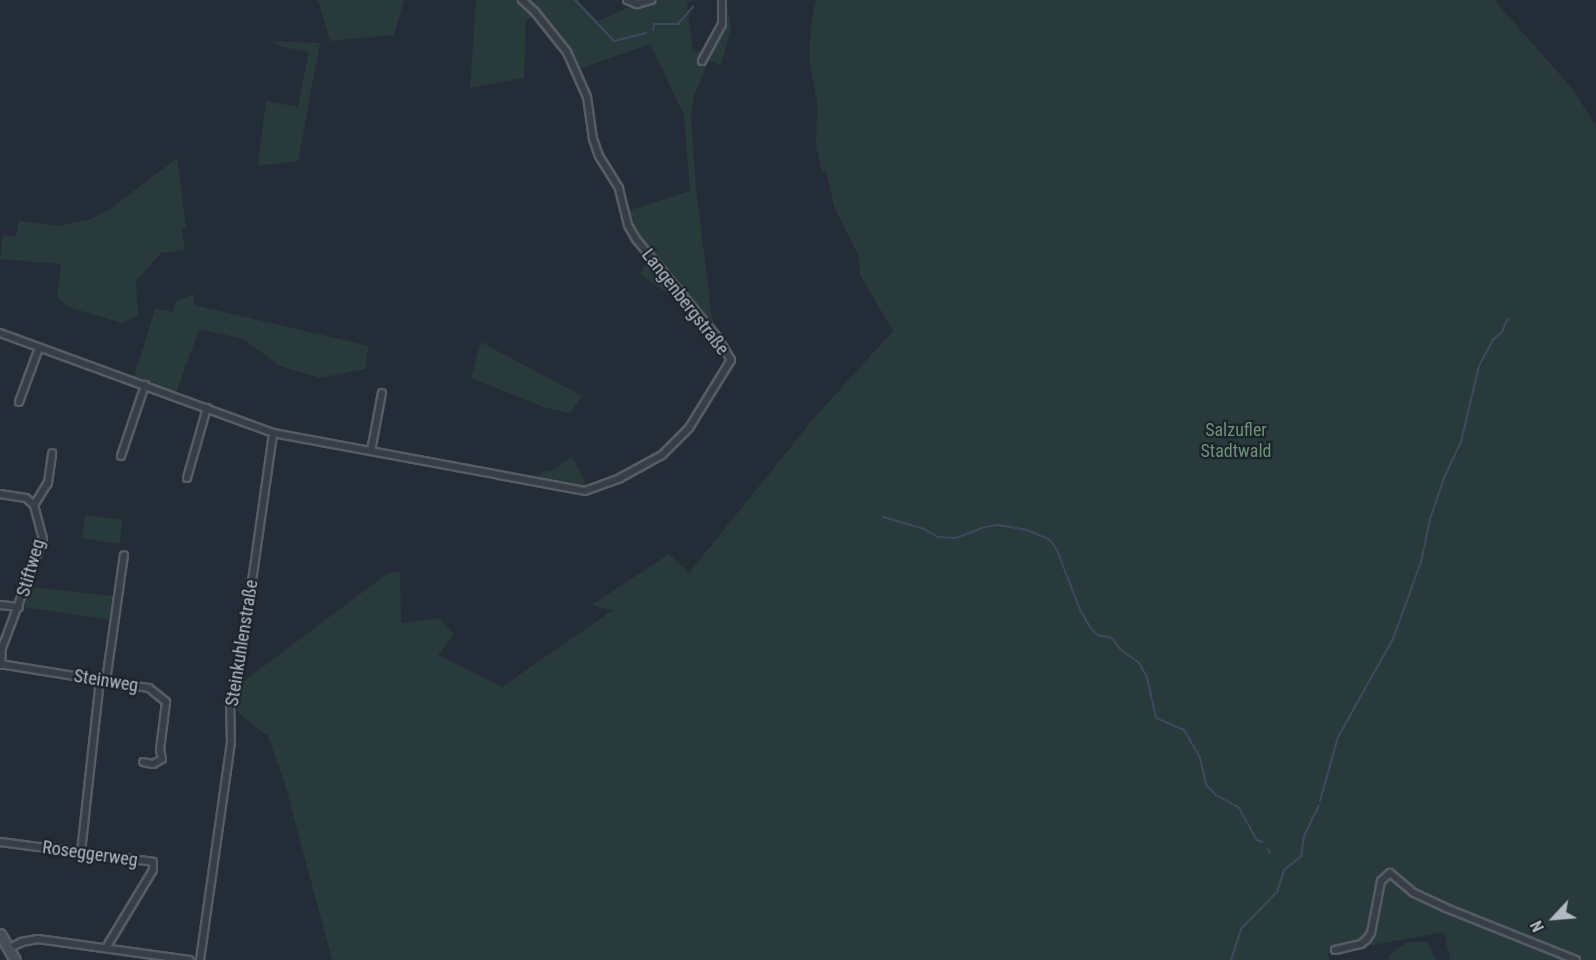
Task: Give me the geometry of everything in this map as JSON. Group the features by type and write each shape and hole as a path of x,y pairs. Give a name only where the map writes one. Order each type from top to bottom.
{"main road":[{"path":"0,934 15,960"}],"street":[{"name":"Langenbergstraße","path":"0,333 273,433 585,491 637,470 674,446 689,428 731,360 717,337 636,239 628,225 618,188 599,156 593,139 587,97 567,52 535,12 522,0"},
{"path":"627,0 637,4 651,0"},
{"path":"702,61 722,24 722,0"},
{"path":"19,402 39,348"},
{"path":"121,456 145,385"},
{"path":"371,451 382,393"},
{"path":"188,478 207,408"},
{"name":"Steinkuhlenstraße","path":"200,960 231,743 230,700 238,680 273,433"},
{"path":"0,494 26,498 34,505 48,483 52,453"},
{"name":"Stiftweg","path":"0,665 2,648 43,539 34,505"},
{"path":"81,852 103,680 124,555"},
{"path":"0,605 19,607"},
{"name":"Steinweg","path":"0,665 148,688 166,702 160,750 162,759 153,764 143,762"},
{"name":"Roseggerweg","path":"0,842 153,862 153,870 106,948"},
{"path":"1335,950 1361,944 1367,939 1371,933 1381,880 1390,873 1414,892 1446,908 1576,960"},
{"path":"8,949 22,942 38,939 190,960"}],"green space":[{"path":"318,0 404,0 394,35 330,41"},
{"path":"476,0 578,0 598,21 644,0 693,0 687,2 693,51 705,53 707,56 725,24 726,0 731,28 721,65 709,61 695,93 691,114 696,189 713,326 640,274 650,258 625,221 614,187 593,154 581,97 566,64 572,62 535,14 526,21 524,78 470,88","holes":["650,44 684,115 690,191 627,211 623,188 603,157 596,139 591,97 579,69"]},
{"name":"Salzufler Stadtwald","path":"816,0 1494,0 1571,87 1596,126 1596,960 1450,960 1444,932 1328,953 1329,960 332,960 285,784 268,736 237,712 240,684 388,573 400,572 401,623 439,618 454,634 438,655 502,687 613,610 592,605 669,554 689,573 814,418 893,331 860,275 859,257 834,206 826,171 822,172 816,146 817,102 809,59 811,25"},
{"path":"272,41 320,43 298,161 258,166 266,101 298,107 309,52 279,46"},
{"path":"177,158 186,226 182,228 185,250 161,253 136,281 138,315 122,323 71,308 57,297 61,264 0,259 3,235 16,237 19,221 58,226 91,219 109,210"},
{"path":"194,294 194,305 369,346 365,369 320,378 280,366 243,339 199,329 176,393 134,377 155,309 173,312 176,301"},
{"path":"481,342 582,396 570,413 546,408 471,378"},
{"path":"572,457 587,487 531,479 547,470 551,471"},
{"path":"85,515 122,520 120,544 82,538"},
{"path":"31,587 114,596 111,620 24,607"},
{"path":"1408,942 1427,942 1436,960 1390,960 1389,956 1396,949"}],"waterway":[{"path":"575,0 614,41 646,33"},
{"path":"653,30 654,24 678,24 693,7"},
{"path":"1320,801 1338,737 1393,639 1421,562 1430,519 1444,478 1461,442 1479,366 1493,340 1502,332 1508,318"},
{"path":"883,517 924,529 938,537 956,538 997,525 1027,530 1050,540 1057,550 1080,610 1092,630 1098,635 1112,638 1120,649 1139,663 1147,677 1156,718 1184,730 1200,758 1206,785 1216,795 1239,808 1257,840 1263,842"},
{"path":"1231,960 1241,929 1277,892 1284,870 1301,856 1304,836 1319,805"},
{"path":"1268,848 1270,853"}]}
